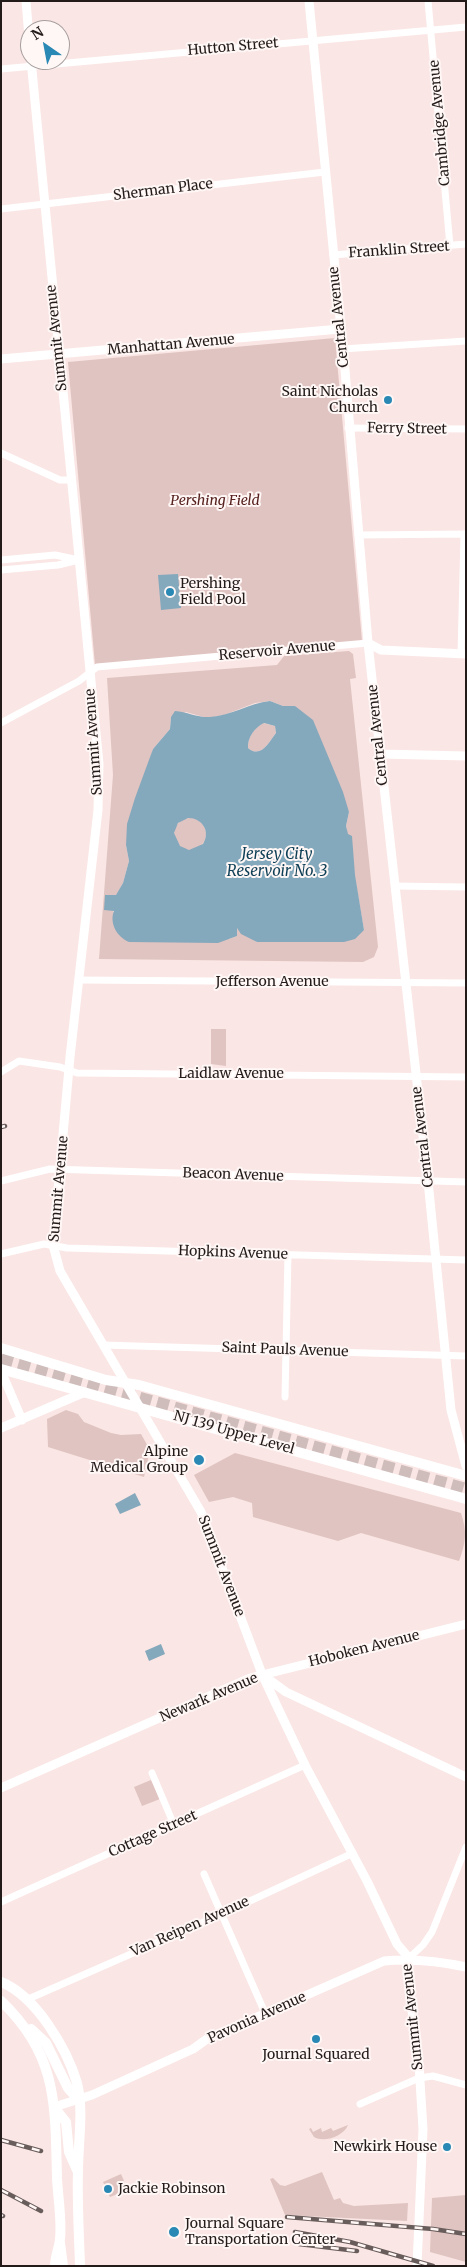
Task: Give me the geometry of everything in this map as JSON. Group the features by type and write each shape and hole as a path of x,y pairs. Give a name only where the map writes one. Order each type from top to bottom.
{"main road":[{"path":"26,1 28,20"},
{"name":"Central Avenue","path":"309,1 368,643 428,1181 451,1410 466,1466"},
{"name":"Summit Avenue","path":"32,70 99,764 99,789 69,1070 53,1245 60,1271 201,1512 262,1674 305,1765 353,1853 397,1944 409,1958 407,1971 420,2078 423,2129 417,2266"},
{"name":"Manhattan Avenue","path":"1,359 340,329"},
{"name":"Reservoir Avenue","path":"368,643 382,650 463,654"},
{"path":"380,754 466,756"},
{"name":"NJ 139 Upper Level","path":"1,1348 106,1380 125,1382 466,1476"},
{"path":"1,1370 22,1420"},
{"name":"NJ 139 Upper Level","path":"1,1370 466,1499"},
{"path":"1,1428 85,1392"},
{"name":"Hoboken Avenue","path":"262,1674 466,1624"},
{"name":"Newark Avenue","path":"1,1788 262,1674 286,1692 466,1777"},
{"name":"Pavonia Avenue","path":"54,2107 79,2100 138,2074 192,2049 207,2039 384,1961 409,1958 435,1960 466,1967"},
{"path":"1,1982 10,1986 26,2000 43,2019 63,2050 77,2084 79,2100 80,2266"},
{"path":"1,2001 46,2043 68,2088 79,2100"},
{"path":"19,2018 36,2044 47,2068 54,2107 63,2266"},
{"path":"54,2107 66,2122 69,2152 78,2171"},
{"path":"55,2266 60,2239"}],"street":[{"name":"Cambridge Avenue","path":"428,1 450,246"},
{"name":"Hutton Street","path":"70,60 466,27"},
{"name":"Hutton Street","path":"1,69 20,65"},
{"name":"Sherman Place","path":"1,209 325,172"},
{"name":"Franklin Street","path":"333,255 466,244"},
{"path":"342,349 466,341"},
{"name":"Ferry Street","path":"348,428 466,429"},
{"path":"3,455 60,480 71,480"},
{"path":"358,535 465,534 463,654"},
{"path":"1,560 56,555 78,560"},
{"path":"1,570 58,566 78,560"},
{"name":"Reservoir Avenue","path":"1,723 79,681 97,667 368,643"},
{"path":"395,886 466,887"},
{"name":"Jefferson Avenue","path":"79,980 466,982"},
{"name":"Laidlaw Avenue","path":"1,1072 19,1061 60,1066 77,1073 466,1077"},
{"name":"Beacon Avenue","path":"1,1181 50,1169 466,1182"},
{"name":"Hopkins Avenue","path":"1,1254 36,1245 53,1245 67,1248 466,1260"},
{"path":"285,1397 288,1255"},
{"name":"Saint Pauls Avenue","path":"103,1345 287,1349 466,1356"},
{"name":"Cottage Street","path":"1,1902 305,1765"},
{"path":"152,1773 174,1824"},
{"path":"409,1958 423,1945 432,1932 466,1847"},
{"name":"Van Reipen Avenue","path":"26,2000 222,1914 353,1853"},
{"path":"204,1874 266,2013"},
{"path":"360,2104 420,2078 433,2076 466,2085"}],"green space":[{"name":"Pershing Field","path":"335,338 362,641 95,665 68,362"},
{"path":"349,651 353,654 356,678 350,679 378,947 374,957 363,962 99,959 113,775 107,678 277,665 284,656","holes":["270,701 283,706 295,706 349,812 346,826 364,930 257,942 238,928 236,930 237,936 229,939 114,913 105,895 116,896 123,883 129,861 126,845 153,749 170,729 171,717 186,712 207,718 224,715 255,703"]},
{"path":"263,723 275,726 276,733 264,748 257,752 253,751 248,748 250,737 254,730"},
{"path":"190,818 196,819 201,823 205,828 205,840 201,845 196,849 190,850 184,849 179,845 175,840 174,834 175,828 179,823 184,819"},
{"path":"211,1029 226,1029 226,1066 211,1064"},
{"path":"66,1410 78,1414 84,1422 111,1433 121,1435 141,1434 150,1450 144,1477 48,1447 47,1419"},
{"path":"235,1453 461,1513 465,1537 459,1561 361,1533 338,1541 253,1517 252,1503 233,1497 209,1502 194,1475"},
{"path":"151,1780 160,1799 142,1806 134,1787"},
{"path":"348,2125 338,2135 328,2139 314,2137 309,2129 311,2128 313,2132 321,2128 322,2132 331,2128 333,2131"},
{"path":"322,2172 334,2200 340,2198 343,2203 354,2206 408,2203 407,2221 285,2215 270,2179 273,2178 280,2185 285,2186"},
{"path":"121,2174 128,2190 110,2197 107,2191 110,2190 109,2187 106,2188 103,2182"},
{"path":"466,2195 466,2262 430,2252 432,2198"}],"water":[{"path":"178,574 181,608 161,610 158,575"},
{"name":"Jersey City Reservoir No. 3","path":"270,701 283,706 295,706 313,720 343,792 349,812 346,826 348,834 352,836 355,875 364,930 355,939 344,942 257,942 241,934 237,928 237,936 218,943 129,942 125,940 113,925 114,911 104,910 105,895 116,895 123,883 129,861 126,845 127,824 153,749 170,729 171,717 175,711 202,717 218,716","holes":["264,723 275,726 276,733 264,748 257,752 253,751 248,748 250,737","188,818 201,823 206,834 203,844 189,850 180,846 174,833 178,823"]},
{"path":"135,1493 141,1505 120,1514 115,1504"},
{"path":"161,1644 165,1654 149,1661 145,1651"}],"tunnel":[{"path":"1,1359 466,1489"}],"railway":[{"path":"1,1127 5,1126"},
{"path":"1,2140 41,2151"},
{"path":"1,2190 41,2211"},
{"path":"287,2217 433,2229 466,2234"},
{"path":"295,2232 350,2242 433,2266"},
{"path":"299,2244 357,2251"}],"place":[{"name":"Saint Nicholas Church","path":"388,400"},
{"name":"Pershing Field Pool","path":"170,592"},
{"name":"Alpine Medical Group","path":"199,1460"},
{"name":"Journal Squared","path":"316,2039"},
{"name":"Newkirk House","path":"447,2147"},
{"name":"Jackie Robinson","path":"108,2189"},
{"name":"Journal Square Transportation Center","path":"174,2232"}]}
